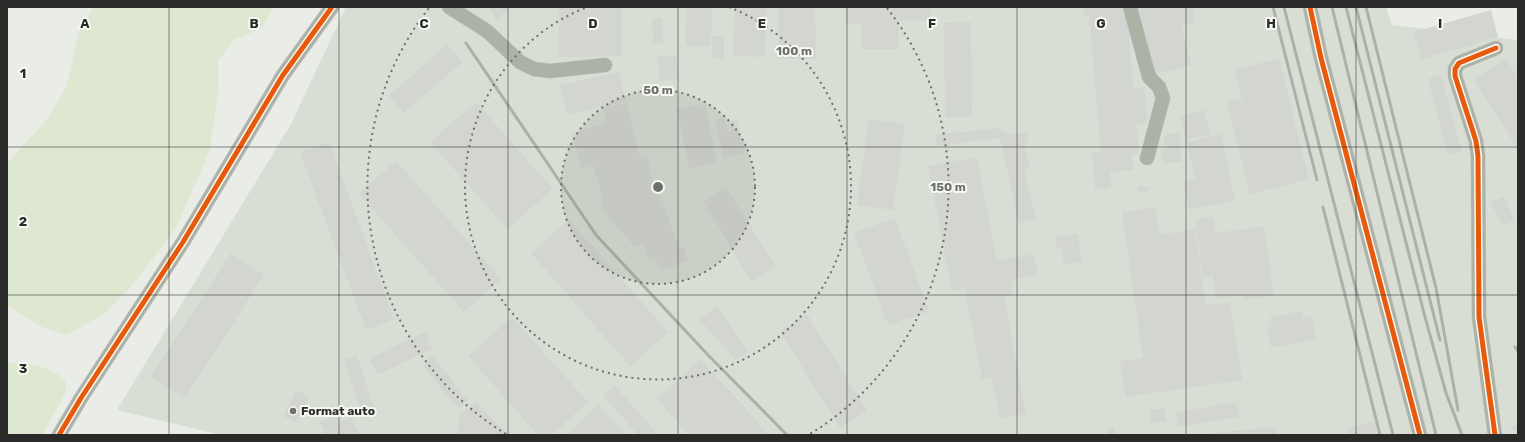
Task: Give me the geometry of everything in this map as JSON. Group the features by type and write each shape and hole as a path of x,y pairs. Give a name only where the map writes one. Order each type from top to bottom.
{"street":[{"path":"60,435 81,398 183,242 283,75 332,7"},
{"path":"449,7 487,31 520,62 534,69 556,71 605,65"},
{"path":"1130,7 1149,77 1159,87 1163,98 1147,158"},
{"path":"1310,7 1321,58 1420,435"},
{"path":"1495,435 1479,317 1478,156 1476,141 1455,76 1456,68 1459,62 1496,48"}],"shaded area":[{"path":"346,7 1386,7 1392,25 1518,40 1518,435 221,435 117,410 291,124"}],"green space":[{"path":"94,7 274,7 262,28 234,40 218,61 218,92 210,150 176,228 135,282 105,313 67,335 42,327 7,305 7,163 49,117 66,87 80,29"},
{"path":"7,363 30,364 45,368 65,380 66,392 42,435 7,435"}],"building":[{"path":"488,7 511,7 497,19"},
{"path":"559,7 622,7 622,56 559,57"},
{"path":"687,7 712,7 711,46 685,46"},
{"path":"735,7 767,7 765,57 733,56"},
{"path":"778,7 815,7 816,59 778,59"},
{"path":"846,7 930,7 930,20 898,21 899,49 861,49 861,24 846,24"},
{"path":"1083,7 1127,7 1133,88 1144,87 1147,123 1136,124 1139,153 1132,154 1133,170 1110,172 1111,188 1095,189 1092,153 1101,152 1089,16 1084,16"},
{"path":"1139,7 1192,7 1195,22 1181,25 1191,65 1155,74"},
{"path":"1491,10 1498,37 1422,59 1414,32"},
{"path":"652,18 662,18 663,43 653,44"},
{"path":"971,22 972,117 945,117 944,23"},
{"path":"712,36 724,36 724,58 712,58"},
{"path":"447,44 462,62 404,113 389,96"},
{"path":"676,55 679,79 660,81 657,57"},
{"path":"1279,58 1309,179 1250,194 1227,103 1242,99 1235,70"},
{"path":"1506,59 1518,78 1518,150 1474,79"},
{"path":"619,72 626,102 567,114 560,85"},
{"path":"1441,75 1462,152 1448,155 1428,79"},
{"path":"476,102 553,189 507,229 430,142"},
{"path":"627,103 639,156 647,154 653,184 656,184 679,248 683,246 688,260 661,271 655,258 649,260 642,244 635,247 600,208 603,199 593,165 582,169 572,133 607,122 603,108"},
{"path":"705,104 717,163 689,168 677,109"},
{"path":"1204,110 1210,134 1186,140 1180,116"},
{"path":"724,118 727,132 732,131 730,121 737,119 745,154 723,158 715,120"},
{"path":"869,119 905,124 893,210 857,205"},
{"path":"999,128 1011,135 1026,132 1028,142 1024,143 1030,167 1024,169 1036,219 1019,223 1000,138 936,146 935,135"},
{"path":"1179,133 1182,162 1163,163 1161,149 1169,148 1167,134"},
{"path":"1221,134 1235,200 1189,210 1183,182 1195,179 1187,142"},
{"path":"1167,135 1168,146 1165,146 1163,136"},
{"path":"329,142 394,319 366,330 300,152"},
{"path":"977,157 997,261 1034,254 1038,275 1011,280 1013,294 1004,296 1026,414 1000,419 992,377 982,379 965,289 952,291 928,166"},
{"path":"396,161 501,279 464,312 359,194"},
{"path":"1138,185 1149,187 1148,193 1136,191"},
{"path":"726,187 775,266 751,281 703,201"},
{"path":"1504,196 1514,221 1502,226 1491,202"},
{"path":"1155,207 1159,235 1195,229 1206,305 1230,302 1242,380 1126,397 1120,361 1143,358 1122,212"},
{"path":"1213,217 1216,233 1264,226 1274,295 1244,299 1243,295 1216,298 1213,276 1203,278 1195,219"},
{"path":"895,218 929,311 888,325 854,233"},
{"path":"569,220 668,332 630,366 531,253"},
{"path":"1078,234 1082,262 1064,265 1062,248 1057,249 1055,237"},
{"path":"231,253 264,275 185,398 151,376"},
{"path":"717,306 748,352 736,360 699,319"},
{"path":"1302,311 1303,318 1312,316 1316,339 1271,348 1267,327 1272,326 1270,317"},
{"path":"807,314 867,411 840,428 780,331"},
{"path":"512,317 588,402 552,435 538,435 468,356"},
{"path":"425,332 432,349 377,375 370,358"},
{"path":"357,355 374,409 361,413 344,359"},
{"path":"432,356 468,400 458,408 422,365"},
{"path":"701,359 769,435 689,435 657,399"},
{"path":"614,385 656,432 653,435 638,435 603,395"},
{"path":"296,390 310,397 297,423 283,416"},
{"path":"476,401 506,433 504,435 457,435 460,416"},
{"path":"1236,402 1239,417 1178,427 1176,412"},
{"path":"598,405 628,435 567,435"},
{"path":"1165,408 1166,421 1150,423 1149,410"},
{"path":"336,415 340,422 351,417 359,433 354,435 326,435 320,422"},
{"path":"1374,422 1377,435 1350,435 1348,427"},
{"path":"1518,423 1518,435 1517,435 1512,428"},
{"path":"1275,427 1276,435 1213,435 1212,433"},
{"path":"1114,428 1115,435 1109,435 1108,429"}],"railway":[{"path":"1273,7 1317,180"},
{"path":"1284,7 1393,435"},
{"path":"1332,7 1436,435"},
{"path":"1346,7 1425,317 1446,393 1462,435"},
{"path":"1356,7 1440,340"},
{"path":"1366,7 1436,288 1458,410"},
{"path":"466,43 596,235 708,355 787,435"},
{"path":"1323,207 1380,435"},
{"path":"1515,347 1518,351"}],"cycle path":[{"path":"59,435 81,398 183,242 283,75 332,7"},
{"path":"1310,7 1321,58 1420,435"},
{"path":"1495,435 1479,317 1478,156 1476,141 1455,76 1455,69 1459,63 1496,48"}],"place":[{"name":"Format auto","path":"293,411"}]}
